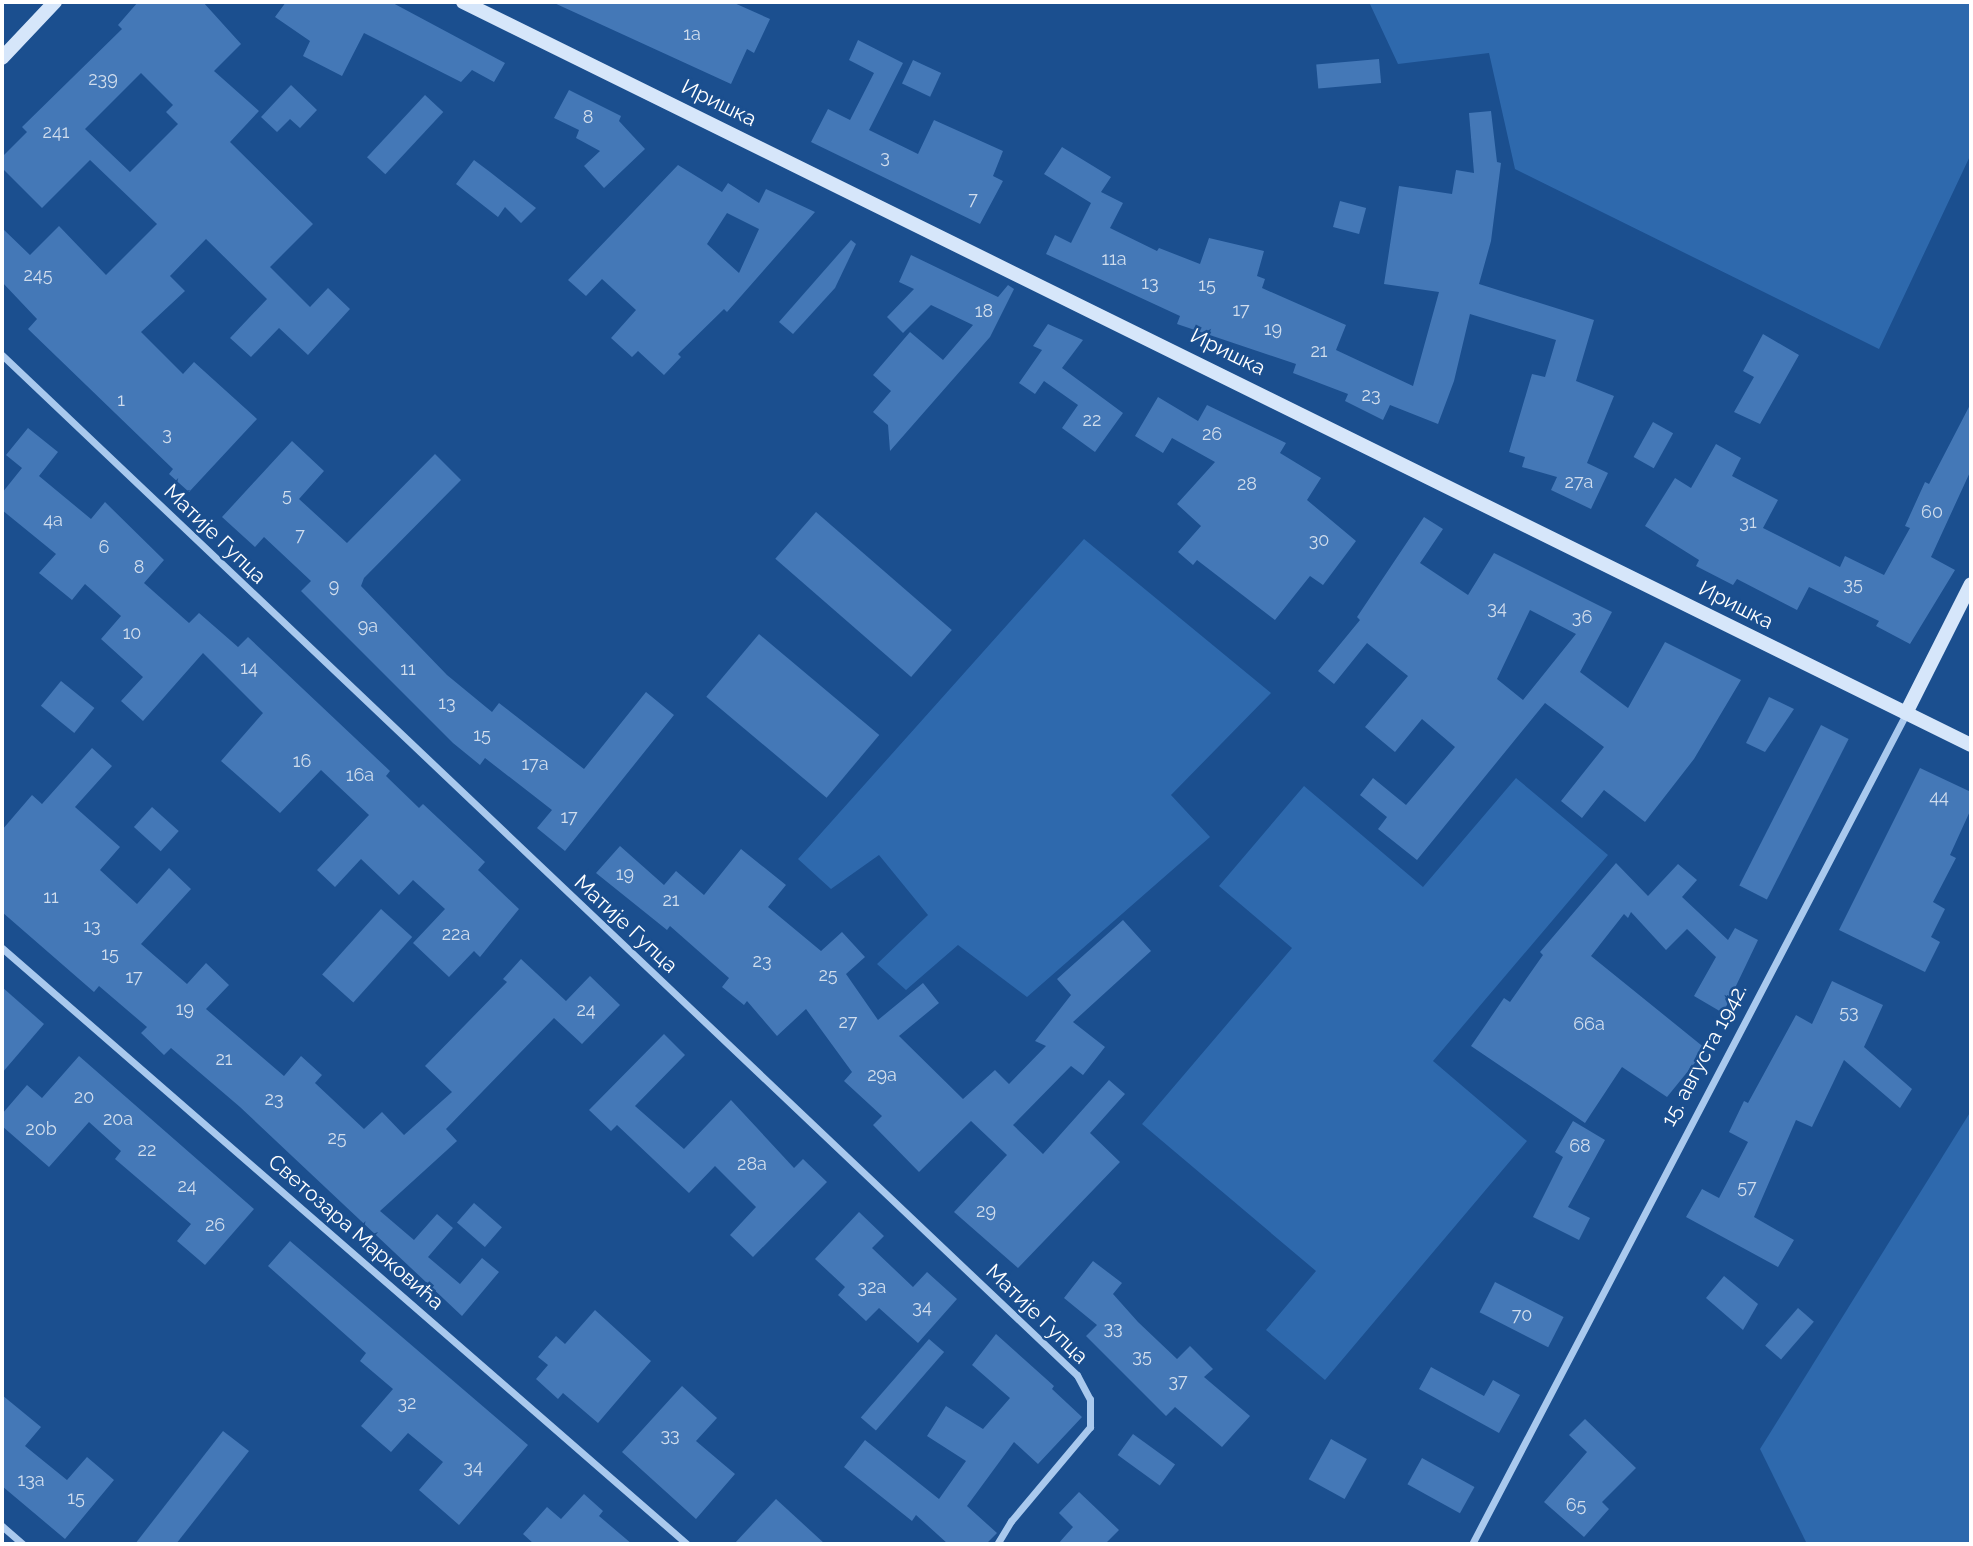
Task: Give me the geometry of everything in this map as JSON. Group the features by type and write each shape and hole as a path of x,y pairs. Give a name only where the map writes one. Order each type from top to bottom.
{"street":[{"path":"2,58 55,2"},
{"name":"Иришка","path":"463,2 1971,745"},
{"name":"Матије Гупца","path":"2,355 1077,1375 1090,1399 1090,1427 1011,1521 997,1544"},
{"name":"15. августа 1942.","path":"1472,1544 1971,584"},
{"name":"Светозара Марковића","path":"2,948 687,1544"},
{"path":"2,1526 23,1544"}],"shaded area":[{"path":"1369,2 1971,2 1971,154 1879,349 1515,169 1489,53 1398,64"},
{"path":"1084,539 1271,693 1171,795 1210,837 1027,997 958,945 906,990 877,964 928,915 879,855 831,889 798,859"},
{"path":"1516,778 1608,855 1433,1061 1527,1141 1325,1380 1266,1330 1316,1271 1142,1124 1292,948 1219,886 1304,786 1423,887"},
{"path":"1971,1111 1971,1544 1807,1544 1760,1449"}],"building":[{"path":"138,2 203,2 241,44 214,71 259,111 230,142 313,224 270,267 310,307 328,288 350,309 308,355 279,328 251,357 230,338 267,299 206,239 170,276 185,291 141,332 183,374 194,362 257,419 189,492 169,474 173,469 28,329 37,319 2,282 2,228 30,255 59,226 106,275 157,224 90,160 42,208 2,168 2,157 27,132 22,127 122,29 118,25","holes":["141,73 173,105 166,112 178,124 130,172 85,129"]},
{"path":"286,2 391,2 505,63 494,82 472,70 461,82 364,33 342,76 303,56 310,41 275,17"},
{"path":"552,2 732,2 770,19 754,53 747,49 731,84"},
{"path":"858,40 903,63 869,130 918,154 934,120 1003,151 993,176 1003,181 980,224 811,142 828,109 850,120 874,73 849,60"},
{"path":"1379,59 1381,83 1318,88 1316,64"},
{"path":"913,60 941,73 930,97 902,84"},
{"path":"291,85 317,110 300,128 290,119 277,132 261,117"},
{"path":"569,90 621,116 619,121 645,149 604,188 584,166 600,151 576,138 579,130 554,118"},
{"path":"425,95 443,112 385,174 367,157"},
{"path":"1491,111 1497,162 1501,163 1491,241 1479,284 1594,320 1576,381 1614,396 1587,463 1608,473 1591,509 1551,490 1557,477 1522,467 1525,457 1509,452 1532,374 1545,377 1556,340 1470,314 1454,381 1438,424 1390,405 1383,420 1345,401 1348,394 1293,373 1296,364 1177,324 1180,316 1046,254 1055,235 1071,243 1091,203 1044,174 1062,147 1111,177 1101,192 1123,203 1110,228 1157,251 1159,248 1200,264 1209,238 1264,251 1257,276 1265,279 1262,288 1346,325 1336,350 1413,386 1439,292 1384,284 1399,186 1452,194 1456,170 1474,173 1469,113"},
{"path":"474,160 536,208 521,223 505,207 498,217 456,184"},
{"path":"678,165 722,192 728,183 759,203 766,189 815,212 727,312 724,309 678,354 681,357 664,375 638,351 632,357 611,338 636,310 602,279 586,296 568,280","holes":["727,213 759,229 739,273 707,244"]},
{"path":"1340,201 1366,208 1359,234 1333,227"},
{"path":"851,240 856,244 835,288 793,334 779,322"},
{"path":"911,255 998,297 1008,285 1014,289 990,337 890,451 888,425 873,412 891,391 873,375 910,332 943,360 973,325 931,305 903,333 887,317 914,289 899,282"},
{"path":"1048,324 1083,340 1062,368 1123,413 1095,452 1062,428 1078,405 1044,381 1035,394 1019,383 1042,350 1033,346"},
{"path":"1763,334 1799,355 1760,424 1734,412 1754,377 1743,371"},
{"path":"1158,397 1198,421 1207,405 1286,443 1280,453 1321,478 1307,500 1356,541 1323,585 1310,576 1275,620 1197,560 1193,565 1178,552 1201,526 1177,504 1215,462 1172,438 1163,453 1135,436"},
{"path":"1971,403 1971,470 1931,557 1955,570 1910,644 1876,626 1879,621 1809,587 1797,610 1737,579 1733,585 1696,566 1699,560 1645,526 1675,478 1691,488 1716,444 1741,458 1732,476 1778,500 1763,528 1840,567 1845,556 1884,575 1910,528 1905,526 1925,482 1929,484"},
{"path":"1653,422 1673,433 1654,468 1634,457"},
{"path":"28,428 58,452 39,476 91,519 105,502 164,560 144,583 189,623 199,613 238,647 248,637 390,771 386,776 419,808 423,804 485,862 478,870 519,909 480,957 474,951 449,977 413,943 445,909 413,880 399,895 361,859 335,887 317,870 369,815 321,770 280,813 221,761 263,713 203,653 143,721 121,701 143,677 101,639 121,616 85,584 72,600 39,573 56,554 2,510 2,493 22,468 6,455"},
{"path":"292,441 324,471 299,499 347,543 435,454 461,480 364,578 361,586 447,675 492,712 499,703 584,769 646,692 674,715 565,851 537,828 552,810 485,758 480,765 453,743 301,591 311,581 264,537 255,547 222,517"},
{"path":"816,512 952,630 911,677 775,559"},
{"path":"1424,517 1443,529 1420,563 1468,595 1494,553 1612,612 1580,672 1628,708 1665,642 1741,680 1694,759 1645,822 1604,790 1582,818 1561,801 1604,747 1545,703 1417,860 1378,829 1387,817 1360,795 1373,778 1406,805 1455,747 1422,719 1395,752 1365,727 1408,676 1367,643 1334,684 1318,671 1360,620 1357,617","holes":["1530,610 1576,634 1523,700 1497,679"]},
{"path":"759,634 879,735 827,798 706,697"},
{"path":"61,681 94,708 74,733 41,706"},
{"path":"1769,697 1794,709 1765,752 1746,743"},
{"path":"1821,725 1849,739 1767,899 1739,885"},
{"path":"92,748 112,766 75,807 120,847 100,870 137,904 169,868 191,889 141,944 187,984 206,963 229,985 206,1009 284,1076 301,1056 322,1075 315,1083 364,1129 382,1112 404,1135 452,1092 425,1066 507,982 503,979 521,959 566,1001 590,976 620,1005 582,1044 554,1018 446,1129 457,1141 380,1211 414,1240 437,1214 453,1228 428,1257 460,1284 482,1258 499,1272 462,1316 240,1107 171,1048 164,1055 141,1033 147,1027 99,986 94,992 2,912 2,830 32,795 42,804"},
{"path":"1920,768 1971,792 1971,809 1950,855 1956,858 1933,902 1945,909 1931,937 1940,942 1925,972 1839,930"},
{"path":"152,807 179,831 161,851 134,827"},
{"path":"620,846 664,885 676,871 704,895 741,849 786,885 768,907 821,951 842,932 865,957 846,974 878,1020 923,983 939,1003 899,1036 963,1099 995,1070 1009,1084 1046,1046 1035,1041 1071,995 1057,979 1123,920 1151,951 1073,1022 1105,1047 1083,1075 1071,1066 1013,1125 1043,1154 1109,1080 1125,1094 1090,1133 1120,1162 1018,1268 954,1212 1007,1155 971,1121 919,1172 873,1125 882,1116 844,1081 852,1072 806,1009 777,1036 747,1001 744,1005 722,987 729,978 670,926 667,930 596,873"},
{"path":"1616,863 1648,896 1678,864 1697,880 1682,897 1728,940 1735,928 1758,940 1723,1013 1694,996 1716,957 1687,929 1666,950 1631,912 1628,918 1624,914 1591,956 1706,1049 1667,1097 1622,1067 1585,1123 1471,1046 1504,998 1510,1002 1543,955 1540,952"},
{"path":"381,909 412,937 353,1003 322,974"},
{"path":"1832,981 1883,1005 1864,1047 1912,1089 1900,1108 1844,1060 1812,1127 1796,1120 1754,1217 1794,1240 1778,1267 1686,1217 1702,1189 1719,1198 1748,1142 1729,1132 1744,1101 1748,1103 1796,1015 1812,1024"},
{"path":"2,987 44,1024 2,1073"},
{"path":"664,1034 685,1055 635,1106 684,1149 731,1100 794,1168 803,1159 827,1182 753,1257 730,1235 756,1207 715,1166 689,1193 617,1125 611,1131 589,1110"},
{"path":"79,1056 254,1209 205,1265 177,1241 191,1224 115,1159 121,1151 89,1122 49,1167 2,1126 2,1114 27,1085 42,1098"},
{"path":"1573,1121 1605,1140 1568,1207 1590,1218 1579,1240 1533,1217 1563,1157 1555,1152"},
{"path":"474,1203 502,1227 485,1247 457,1223"},
{"path":"859,1212 884,1236 872,1248 913,1287 927,1272 957,1299 918,1343 879,1308 866,1321 838,1295 845,1287 815,1259"},
{"path":"290,1241 528,1445 459,1525 419,1490 443,1462 408,1433 391,1452 361,1426 393,1389 360,1361 366,1353 268,1266"},
{"path":"1093,1261 1122,1283 1113,1294 1138,1322 1177,1359 1190,1346 1213,1369 1204,1377 1250,1416 1222,1447 1175,1407 1166,1416 1086,1336 1097,1325 1064,1298"},
{"path":"1724,1276 1758,1304 1743,1330 1706,1298"},
{"path":"1495,1282 1564,1317 1548,1347 1480,1312"},
{"path":"1798,1308 1814,1322 1781,1360 1765,1346"},
{"path":"595,1310 651,1361 598,1423 563,1393 558,1399 536,1379 548,1365 538,1357 556,1336 565,1344"},
{"path":"996,1334 1054,1386 1052,1389 1082,1417 1038,1464 1014,1442 967,1506 997,1533 986,1544 948,1544 916,1515 912,1521 844,1467 865,1440 939,1499 966,1461 927,1436 946,1406 983,1429 1010,1398 972,1365"},
{"path":"929,1339 944,1352 876,1431 861,1417"},
{"path":"1431,1367 1484,1396 1493,1380 1520,1395 1499,1433 1419,1389"},
{"path":"682,1386 717,1418 696,1441 735,1474 696,1519 622,1452"},
{"path":"2,1395 41,1427 25,1446 67,1480 87,1457 114,1480 65,1539 2,1486"},
{"path":"1585,1419 1636,1468 1602,1502 1609,1509 1584,1537 1544,1502 1587,1452 1569,1435"},
{"path":"223,1431 249,1451 176,1544 135,1544"},
{"path":"1133,1434 1175,1465 1160,1486 1118,1455"},
{"path":"1331,1439 1367,1459 1345,1499 1309,1479"},
{"path":"1422,1458 1474,1487 1460,1513 1407,1484"},
{"path":"1079,1492 1119,1530 1105,1544 1058,1544 1073,1527 1059,1513"},
{"path":"584,1494 603,1511 599,1516 632,1544 534,1544 523,1534 547,1507 561,1519"},
{"path":"776,1499 825,1544 734,1544"}]}
